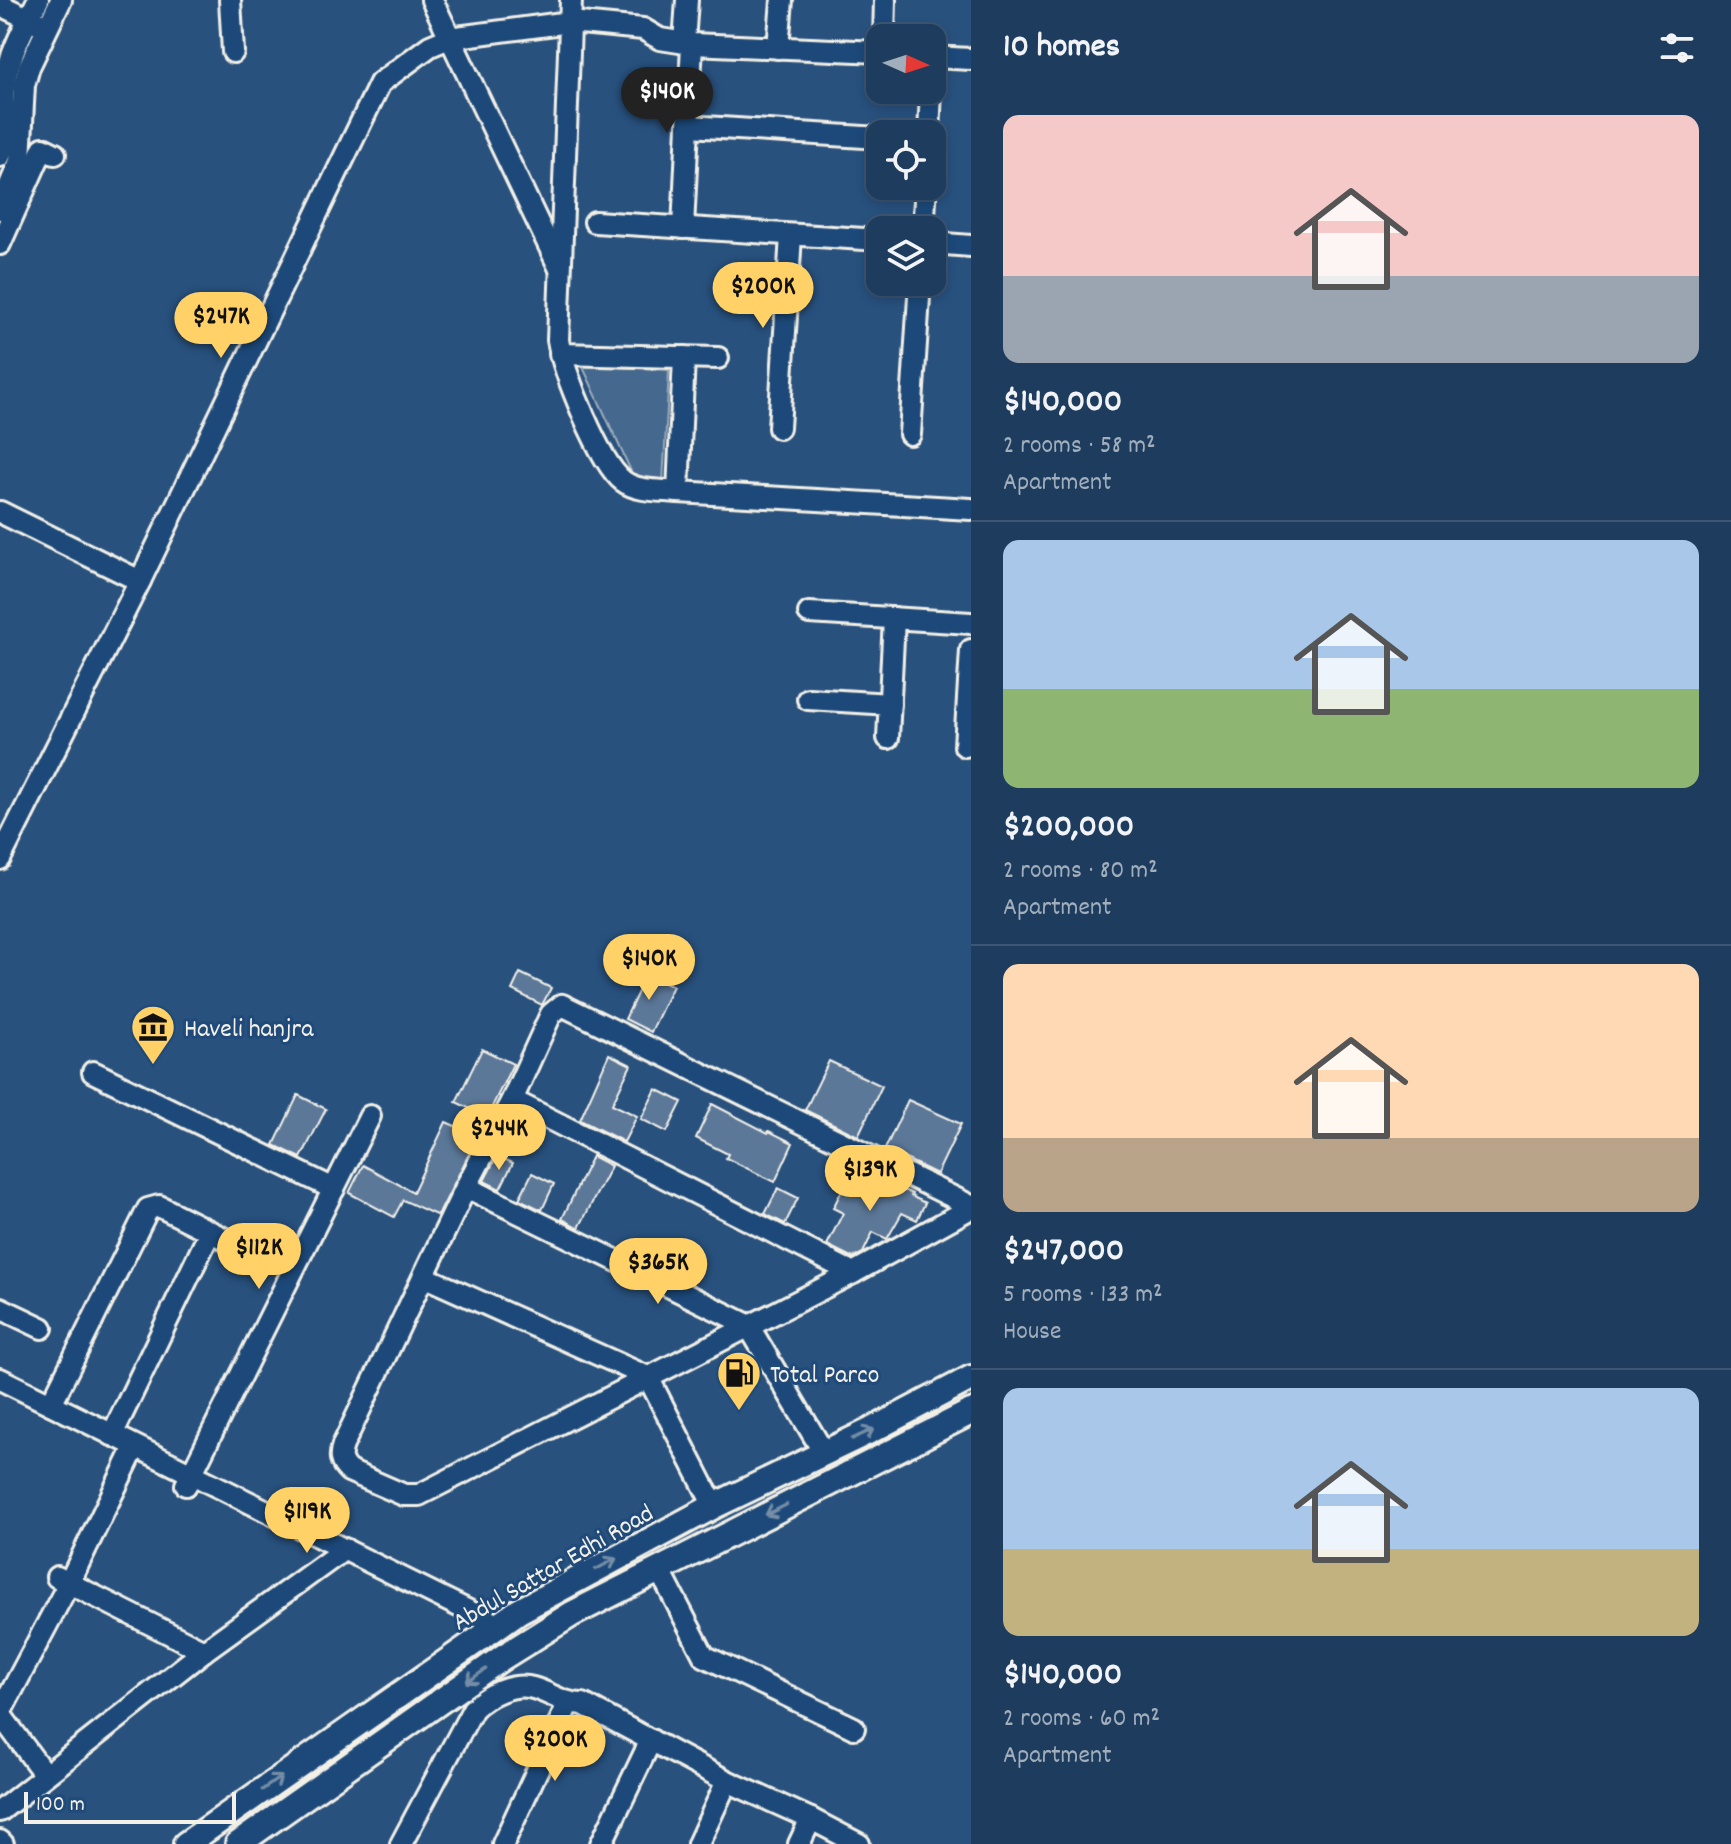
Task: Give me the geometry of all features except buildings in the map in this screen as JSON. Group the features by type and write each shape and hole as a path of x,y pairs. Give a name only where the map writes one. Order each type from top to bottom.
{"main road":[{"name":"Abdul Sattar Edhi Road","path":"186,1844 492,1629 714,1506 971,1378"},
{"name":"Abdul Sattar Edhi Road","path":"238,1844 503,1657 572,1614 971,1412"}],"street":[{"path":"1,152 4,84 9,64 38,0"},
{"path":"0,209 20,161 24,85 29,67 61,0"},
{"path":"230,0 233,52"},
{"path":"432,0 562,273"},
{"path":"571,0 558,340 581,412 623,481 635,487 678,492 971,509"},
{"path":"683,228 689,126 687,0"},
{"path":"778,48 782,0"},
{"path":"884,24 885,0"},
{"path":"0,5 48,28"},
{"path":"0,859 140,581 380,83 430,46 449,38 570,22 643,29 660,39 688,44 866,51"},
{"path":"946,58 971,59"},
{"path":"689,126 866,137"},
{"path":"0,244 43,148 55,154"},
{"path":"595,222 866,239"},
{"path":"779,428 791,235"},
{"path":"946,244 971,246"},
{"path":"910,434 919,296"},
{"path":"560,354 718,358"},
{"path":"678,492 684,357"},
{"path":"0,512 140,581"},
{"path":"809,613 971,623"},
{"path":"888,738 894,618"},
{"path":"965,746 971,650"},
{"path":"808,699 890,704"},
{"path":"562,1005 971,1207 853,1273 419,1495 404,1495 349,1471 340,1459 343,1445 466,1187 512,1100 551,1014 562,1005"},
{"path":"93,1072 334,1189"},
{"path":"512,1100 853,1273"},
{"path":"189,1479 370,1116"},
{"path":"466,1187 748,1325 824,1453"},
{"path":"51,1404 148,1209 159,1206 231,1242"},
{"path":"45,1775 1,1703 63,1580 124,1447 210,1232"},
{"path":"425,1277 648,1377 714,1506"},
{"path":"0,1308 42,1328"},
{"path":"0,1379 51,1404 124,1447"},
{"path":"0,1393 124,1447 492,1629"},
{"path":"0,1811 204,1651 340,1552"},
{"path":"659,1569 704,1656 854,1728"},
{"path":"63,1580 204,1651"},
{"path":"503,1657 516,1688"},
{"path":"401,1844 473,1709 482,1699 516,1688 530,1687 568,1704 583,1704 727,1781 859,1844"},
{"path":"503,1844 568,1704"},
{"path":"601,1844 651,1740"},
{"path":"698,1844 727,1781"},
{"path":"799,1844 811,1819"}],"shaded area":[{"path":"582,365 669,370 663,483 636,482"}],"place":[{"name":"Haveli hanjra","path":"153,1066"},
{"name":"Total Parco","path":"739,1412"}]}
